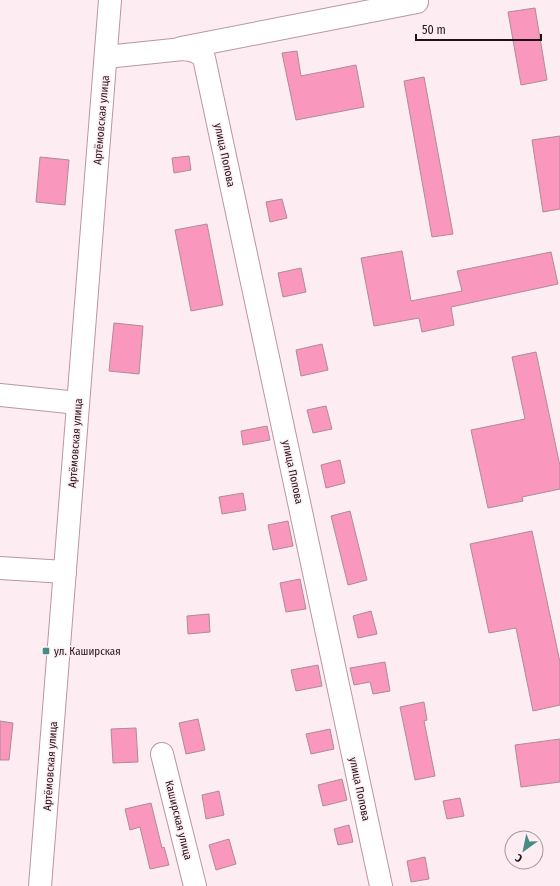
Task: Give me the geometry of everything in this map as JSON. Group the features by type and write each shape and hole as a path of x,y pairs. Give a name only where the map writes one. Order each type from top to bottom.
{"street":[{"name":"Артёмовская улица","path":"40,886 110,0"},
{"path":"106,58 164,51 417,2"},
{"name":"улица Попова","path":"164,51 192,50 200,53 204,58 381,886"},
{"path":"0,395 78,403"},
{"path":"0,568 65,572"},
{"name":"Каширская улица","path":"162,754 195,886"}],"building":[{"path":"535,8 547,80 521,85 508,12"},
{"path":"297,51 301,76 356,65 364,107 296,120 282,53"},
{"path":"424,77 453,234 432,237 404,81"},
{"path":"560,136 560,209 543,212 532,140"},
{"path":"189,156 191,170 174,173 172,158"},
{"path":"40,157 69,160 65,205 36,202"},
{"path":"282,199 287,218 270,222 266,202"},
{"path":"207,224 223,305 191,311 175,230"},
{"path":"402,251 411,301 462,291 457,271 551,252 558,284 451,307 454,325 422,332 419,318 374,326 361,258"},
{"path":"301,268 306,292 283,297 278,273"},
{"path":"114,323 143,326 139,374 109,371"},
{"path":"322,344 328,370 301,376 296,350"},
{"path":"536,352 560,466 560,489 522,497 523,501 488,508 471,430 525,419 512,357"},
{"path":"326,406 332,429 313,433 307,410"},
{"path":"267,426 270,440 243,445 241,431"},
{"path":"340,460 345,483 326,488 321,465"},
{"path":"243,493 246,510 222,514 219,497"},
{"path":"350,511 367,580 348,585 331,516"},
{"path":"288,521 293,546 273,550 268,525"},
{"path":"532,531 560,662 560,705 533,711 516,628 489,633 470,544"},
{"path":"300,579 306,609 286,612 280,583"},
{"path":"371,611 377,634 358,638 353,616"},
{"path":"209,614 210,632 188,634 187,616"},
{"path":"385,662 390,691 373,694 370,682 354,685 350,668"},
{"path":"318,665 322,686 296,691 291,670"},
{"path":"424,702 427,720 424,721 435,776 415,780 400,707"},
{"path":"198,719 205,750 186,754 179,723"},
{"path":"0,721 13,723 9,760 0,760"},
{"path":"136,728 138,762 113,763 111,729"},
{"path":"330,729 334,749 311,754 306,734"},
{"path":"560,739 560,782 521,787 515,745"},
{"path":"342,779 347,800 323,806 318,785"},
{"path":"219,791 224,815 206,819 202,795"},
{"path":"460,798 464,816 447,819 443,801"},
{"path":"151,803 162,848 164,847 169,865 150,869 140,827 130,830 125,809"},
{"path":"349,825 353,842 338,845 334,829"},
{"path":"229,839 236,864 216,870 209,845"},
{"path":"425,857 429,879 411,882 407,861"}],"place":[{"name":"ул. Каширская","path":"46,651"}]}
